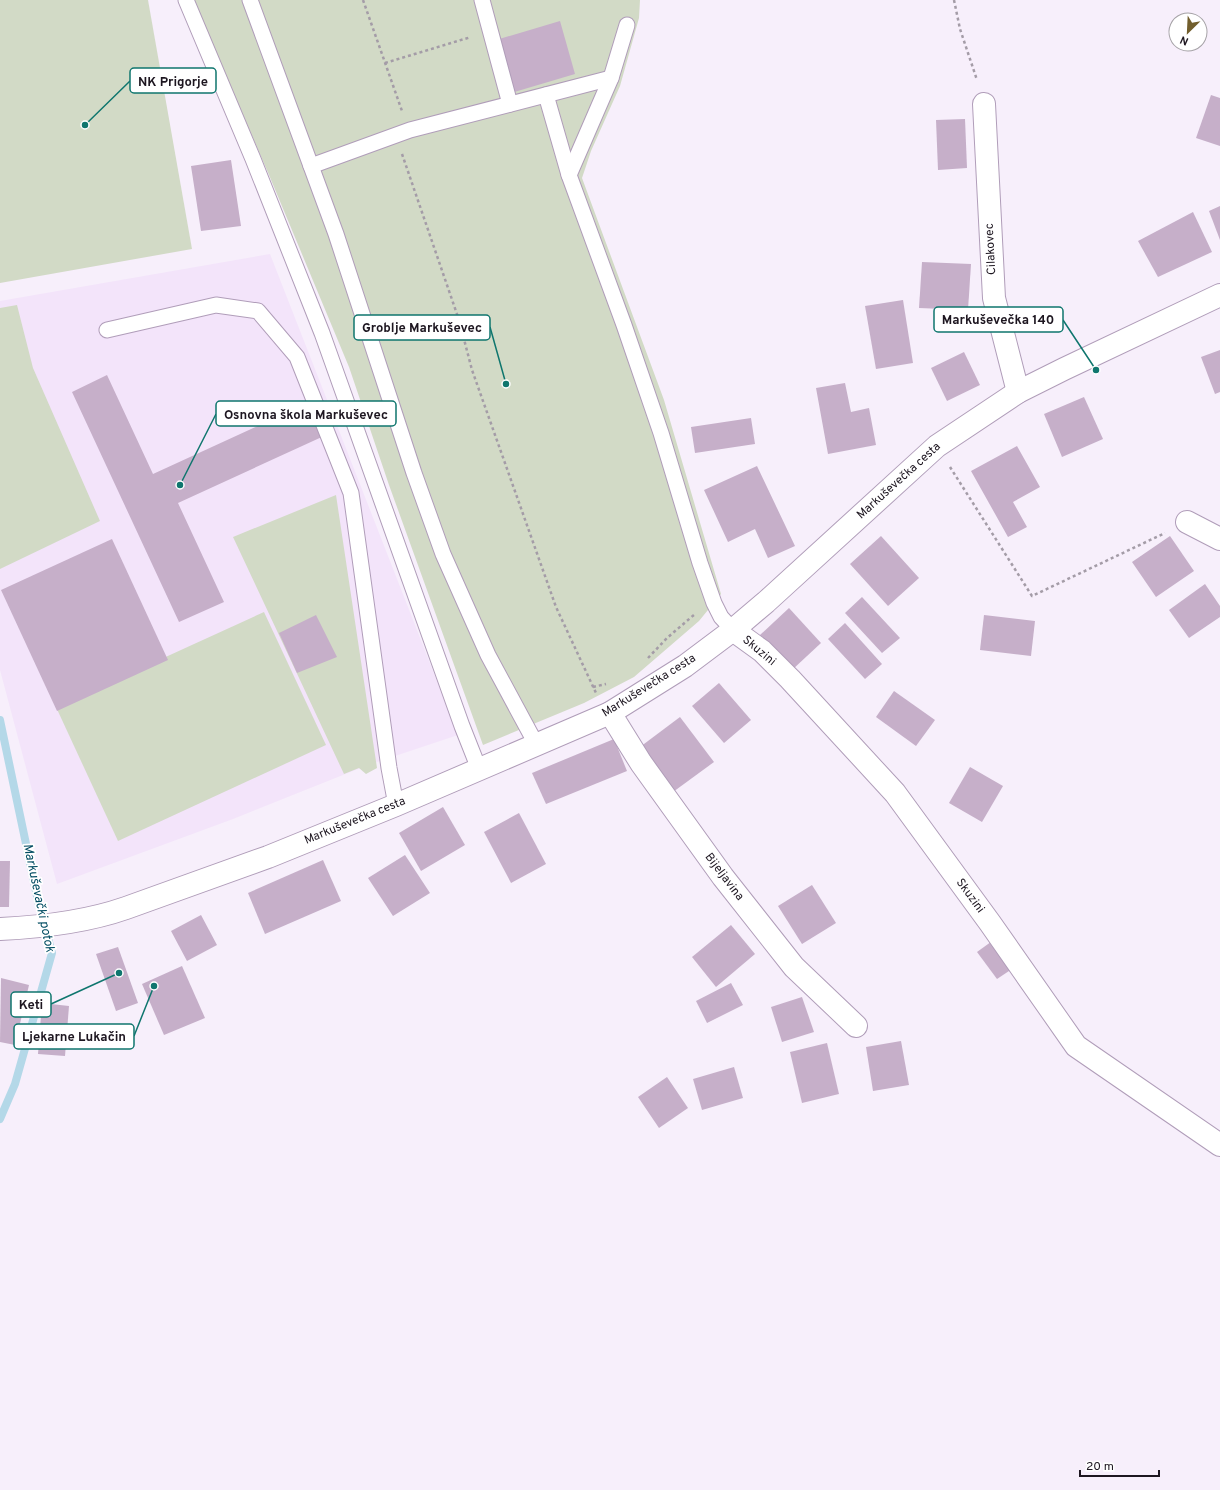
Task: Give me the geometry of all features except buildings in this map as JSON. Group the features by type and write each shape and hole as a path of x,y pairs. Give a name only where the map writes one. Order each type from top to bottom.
{"street":[{"name":"Cilakovec","path":"984,104 994,298 1018,392"},
{"name":"Markuševečka cesta","path":"0,929 36,927 61,923 104,915 126,908 268,857 396,805 610,713 685,666 733,630 766,602 937,446 1018,392 1220,295"},
{"path":"1187,522 1220,539"},
{"name":"Skuzini","path":"733,630 762,651 790,678 895,793 990,923 1076,1046 1220,1146"},
{"name":"Bijeljavina","path":"610,713 641,763 723,878 794,967 856,1026"}],"lane":[{"path":"186,0 253,159 322,333 479,769"},
{"path":"250,0 336,234 414,473 443,554 488,655 536,744"},
{"path":"482,0 510,104"},
{"path":"569,175 611,78 627,25"},
{"path":"311,166 410,130 611,78"},
{"path":"546,95 569,175 659,425 700,563 721,617 733,630"},
{"path":"107,330 216,305 258,311 297,357 351,493 389,768 396,805"}],"path":[{"path":"363,0 410,130"},
{"path":"954,0 960,29 984,104"},
{"path":"385,63 490,31"},
{"path":"395,135 459,320 472,370 556,607 595,691"},
{"path":"937,446 1032,596 1187,522"},
{"path":"645,661 667,638 695,614 711,593"},
{"path":"593,687 613,681"}],"shaded area":[{"path":"270,254 458,735 368,765 233,819 57,884 0,670 0,301"}],"green space":[{"path":"0,0 148,0 192,249 0,283"},
{"path":"193,0 640,0 639,18 620,86 591,151 582,178 664,400 721,594 699,621 634,677 584,703 483,745 389,485 349,367 269,175"},
{"path":"17,305 33,368 100,521 0,569 0,308"},
{"path":"336,495 377,768 366,774 359,768 344,774 233,537"},
{"path":"264,612 326,745 118,841 56,707"}],"waterway":[{"name":"Markuševački potok","path":"0,720 38,901 52,953 15,1084 0,1119"}],"place":[{"name":"NK Prigorje","path":"85,125"},
{"name":"Markuševečka 140","path":"1096,370"},
{"name":"Groblje Markuševec","path":"506,384"},
{"name":"Osnovna škola Markuševec","path":"180,485"},
{"name":"Keti","path":"119,973"},
{"name":"Ljekarne Lukačin","path":"154,986"}]}
